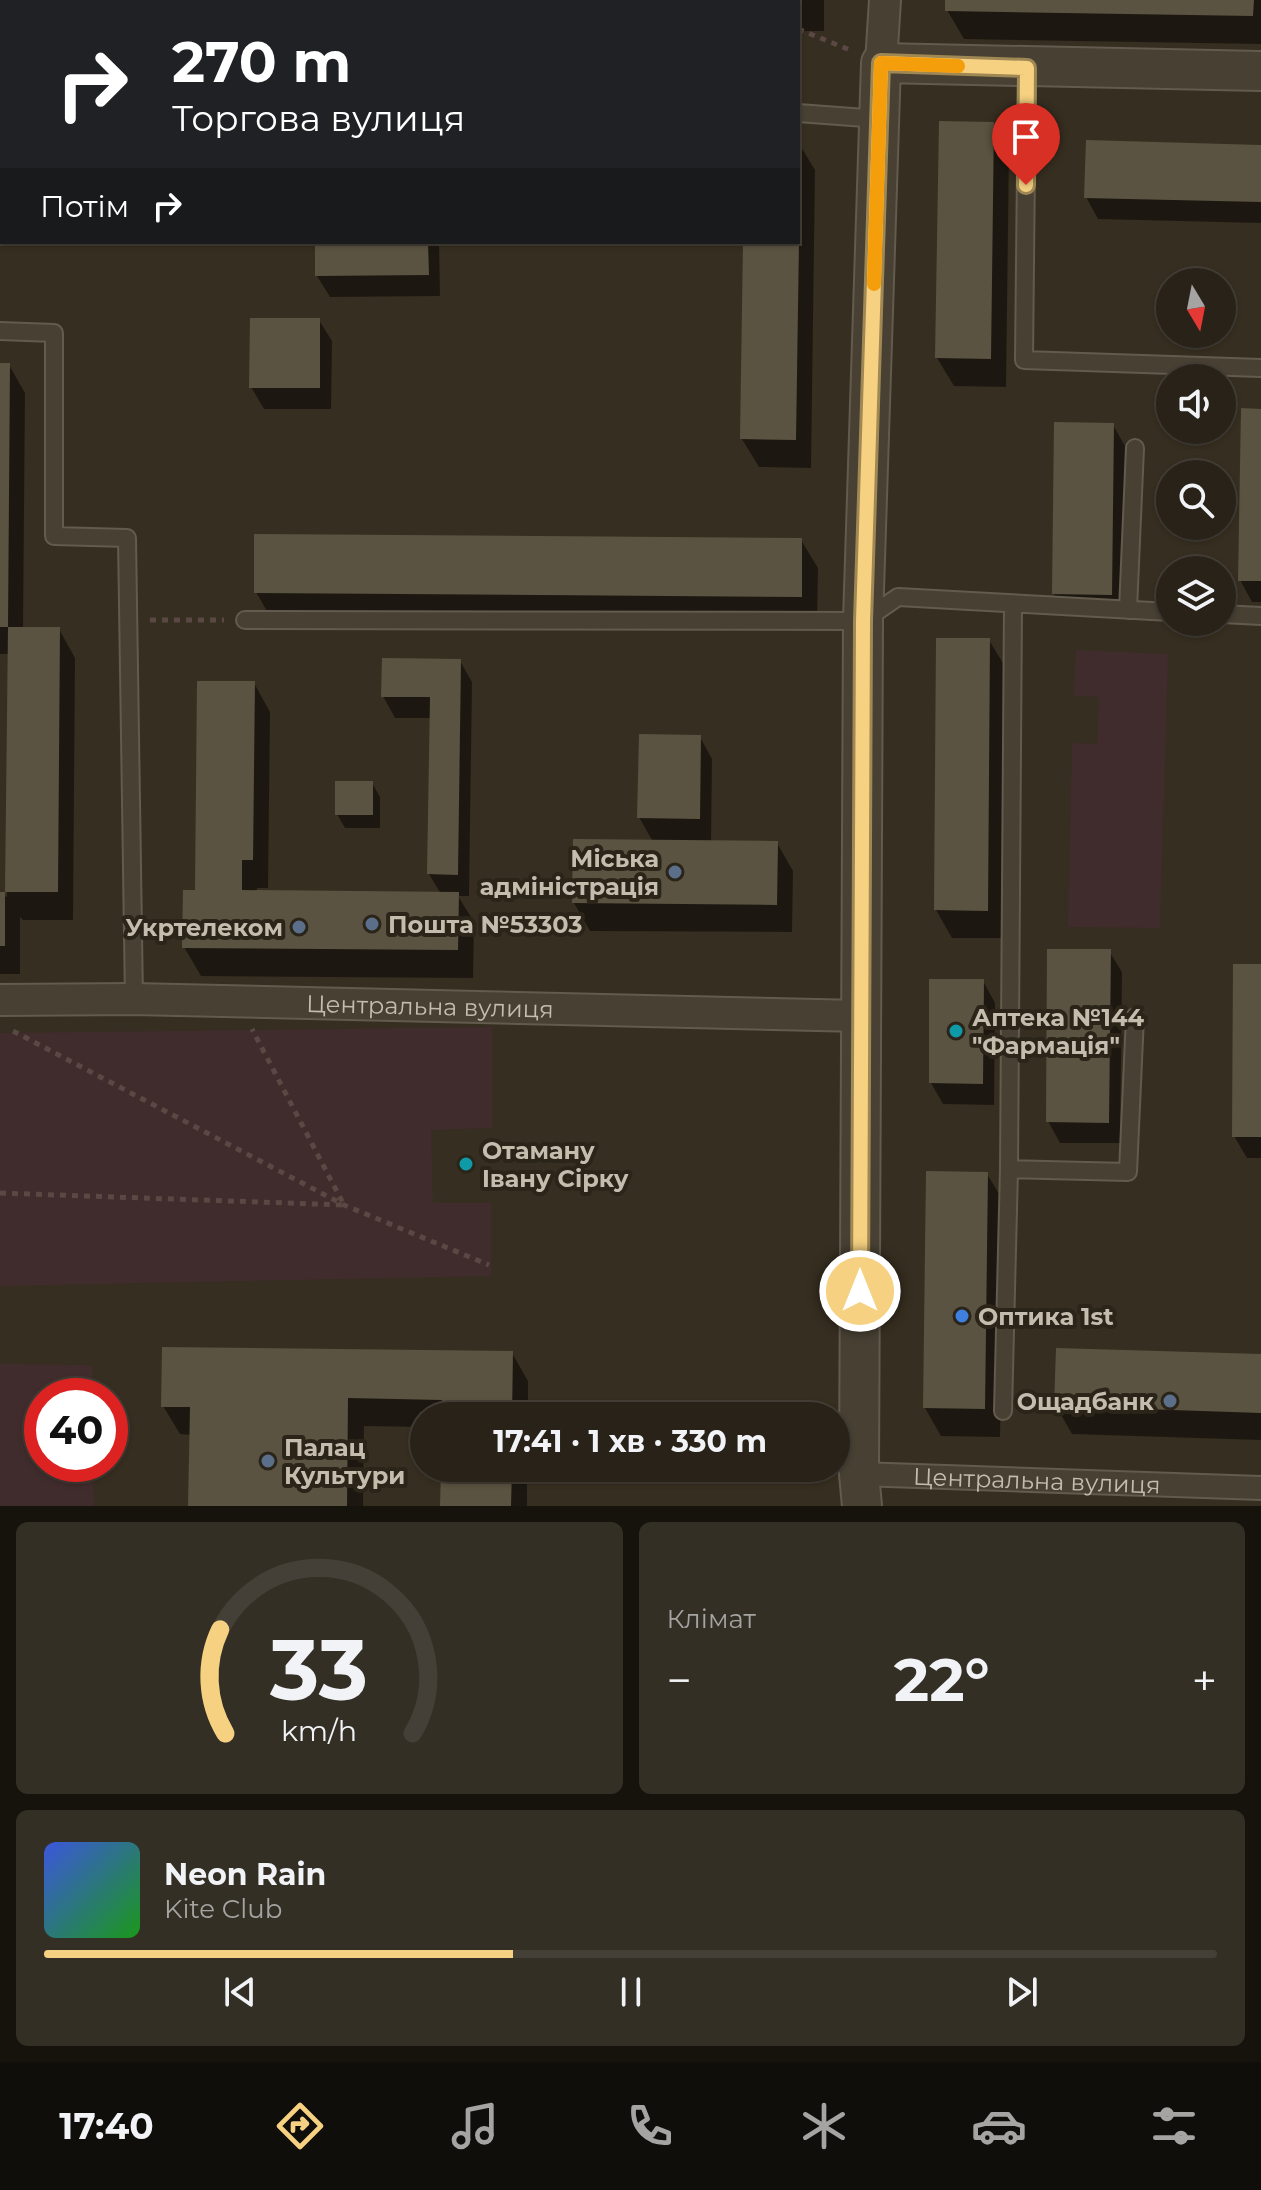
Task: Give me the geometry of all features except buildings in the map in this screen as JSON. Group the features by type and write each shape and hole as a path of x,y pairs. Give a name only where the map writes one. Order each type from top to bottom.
{"street":[{"path":"860,1490 863,621 885,0"},
{"path":"881,63 1261,71"},
{"name":"Центральна вулиця","path":"0,1000 134,999 861,1016"},
{"name":"Центральна вулиця","path":"860,1490 1261,1488"}],"lane":[{"path":"1027,68 1024,360 1261,368"},
{"path":"800,113 879,119"},
{"path":"0,331 54,333 54,536 127,538 134,999"},
{"path":"1128,610 1135,448"},
{"path":"245,620 863,621 898,597 1156,611"},
{"path":"1003,1411 1009,1169 1013,605"},
{"path":"1236,615 1261,616"},
{"path":"1009,1169 1128,1172 1135,1017"}],"path":[{"path":"800,30 881,63"},
{"path":"128,620 245,620"},
{"path":"237,1002 344,1205"},
{"path":"0,1023 344,1205 489,1265"},
{"path":"0,1193 344,1205"}],"shaded area":[{"path":"1076,650 1168,654 1160,928 1068,927 1072,743 1097,744 1099,697 1074,696"},
{"path":"492,1027 492,1128 431,1130 433,1203 491,1203 491,1276 0,1286 0,1033"},
{"path":"0,1364 92,1365 92,1378 24,1378 24,1482 93,1482 94,1506 0,1506"}],"slow traffic":[{"path":"874,284 881,63 958,66"}],"place":[{"name":"Мiська адмiнicтрацiя","path":"675,872"},
{"name":"Пошта №53303","path":"372,924"},
{"name":"Укртелеком","path":"299,927"},
{"name":"Аптека №144 \"Фармація\"","path":"956,1031"},
{"name":"Отаману Iвану Сiрку","path":"466,1164"},
{"name":"Оптика 1st","path":"962,1316"},
{"name":"Ощадбанк","path":"1170,1401"},
{"name":"Палац Культури","path":"268,1461"}],"route":[{"path":"860,1291 863,621 881,63 1027,68 1026,185"}]}
